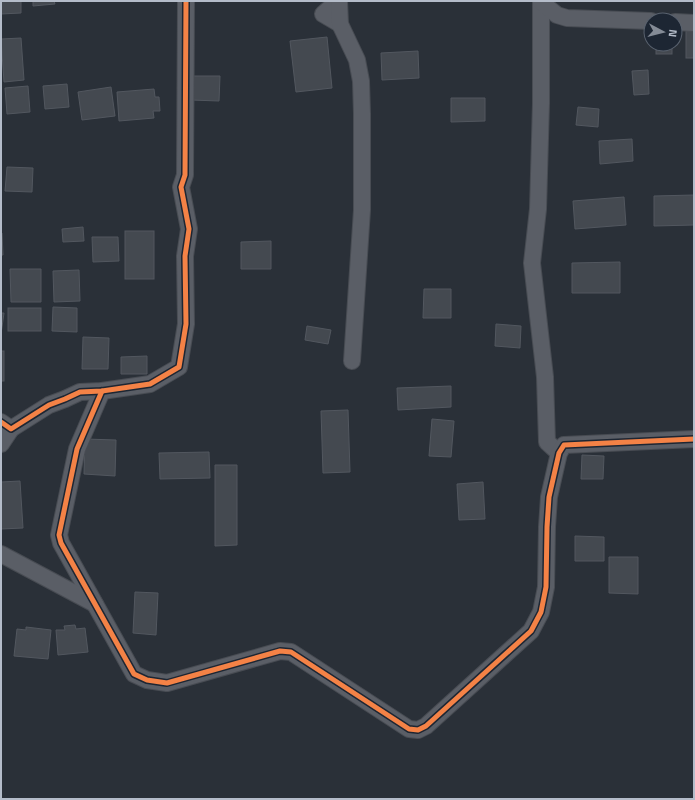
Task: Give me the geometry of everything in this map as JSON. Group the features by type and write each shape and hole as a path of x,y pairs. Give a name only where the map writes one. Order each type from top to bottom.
{"street":[{"path":"1,444 6,425 49,405 80,392 102,391 150,384 179,367 186,324 185,256 189,229 181,187 185,175 186,1"},
{"path":"338,1 340,24 357,60 361,81 362,210 352,361"},
{"path":"541,1 557,15 567,18 643,21"},
{"path":"541,1 541,103 538,209 532,263 545,377 547,442 559,453"},
{"path":"683,22 694,23"},
{"path":"102,391 77,449 59,535 61,543 134,674 147,680 167,683 280,650 291,652 409,729 418,730 426,726 530,631 540,612 546,587 549,497 559,453 564,445 694,440"},
{"path":"1,554 95,604"}],"building":[{"path":"1,1 21,1 21,13 1,14"},
{"path":"33,1 54,1 55,4 33,6"},
{"path":"686,31 694,31 694,58 686,58"},
{"path":"327,37 332,88 296,92 290,41"},
{"path":"21,38 24,80 4,82 1,39"},
{"path":"418,51 419,78 382,80 381,53"},
{"path":"656,52 672,52 672,54 656,54"},
{"path":"648,70 649,94 634,95 632,71"},
{"path":"191,76 220,76 219,101 191,100"},
{"path":"67,84 69,107 45,109 43,86"},
{"path":"28,86 30,112 7,114 5,88"},
{"path":"111,87 115,116 82,120 78,92"},
{"path":"154,89 155,97 159,97 160,111 153,111 154,118 119,121 117,92"},
{"path":"451,98 485,98 485,121 451,122"},
{"path":"578,107 599,109 598,127 576,125"},
{"path":"632,139 633,161 600,164 599,141"},
{"path":"7,167 33,168 32,192 5,191"},
{"path":"694,195 694,225 654,226 654,196"},
{"path":"624,197 626,225 575,229 573,201"},
{"path":"83,227 84,241 63,242 62,229"},
{"path":"125,231 154,231 154,279 125,279"},
{"path":"2,233 3,255 1,255"},
{"path":"92,237 118,237 119,261 93,262"},
{"path":"271,241 271,269 241,269 241,242"},
{"path":"620,262 620,293 572,293 572,263"},
{"path":"10,269 41,269 41,302 11,302"},
{"path":"79,270 80,301 54,302 53,271"},
{"path":"424,289 451,289 451,318 423,318"},
{"path":"53,307 77,308 77,332 52,331"},
{"path":"8,308 41,308 41,331 8,331"},
{"path":"1,313 4,313 1,334"},
{"path":"496,324 521,326 520,348 495,346"},
{"path":"307,326 331,330 328,344 305,340"},
{"path":"83,337 109,338 108,369 82,369"},
{"path":"1,351 4,351 4,381 1,381"},
{"path":"147,356 147,374 121,374 121,357"},
{"path":"451,386 451,407 398,410 397,388"},
{"path":"348,410 350,472 323,473 321,411"},
{"path":"432,419 454,421 451,457 429,456"},
{"path":"85,439 116,440 115,476 84,474"},
{"path":"209,452 210,478 160,479 159,453"},
{"path":"582,455 604,456 603,479 581,479"},
{"path":"215,465 237,465 237,545 215,546"},
{"path":"20,481 23,528 1,529 1,482"},
{"path":"483,482 485,519 459,520 457,484"},
{"path":"575,536 604,537 604,561 575,561"},
{"path":"609,557 638,557 638,594 609,593"},
{"path":"135,592 158,593 156,635 133,633"},
{"path":"75,625 76,629 85,628 88,652 58,655 56,630 65,630 64,626"},
{"path":"26,627 51,630 48,659 14,656 17,629 26,630"}],"cycle path":[{"path":"1,422 11,429 49,405 80,392 102,391 150,384 179,367 186,324 185,256 189,229 181,187 185,175 186,1"},
{"path":"102,391 77,449 59,535 61,543 134,674 147,680 167,683 280,651 291,652 409,729 418,730 426,726 531,631 541,612 546,587 549,497 559,453 564,445 694,439"}]}
